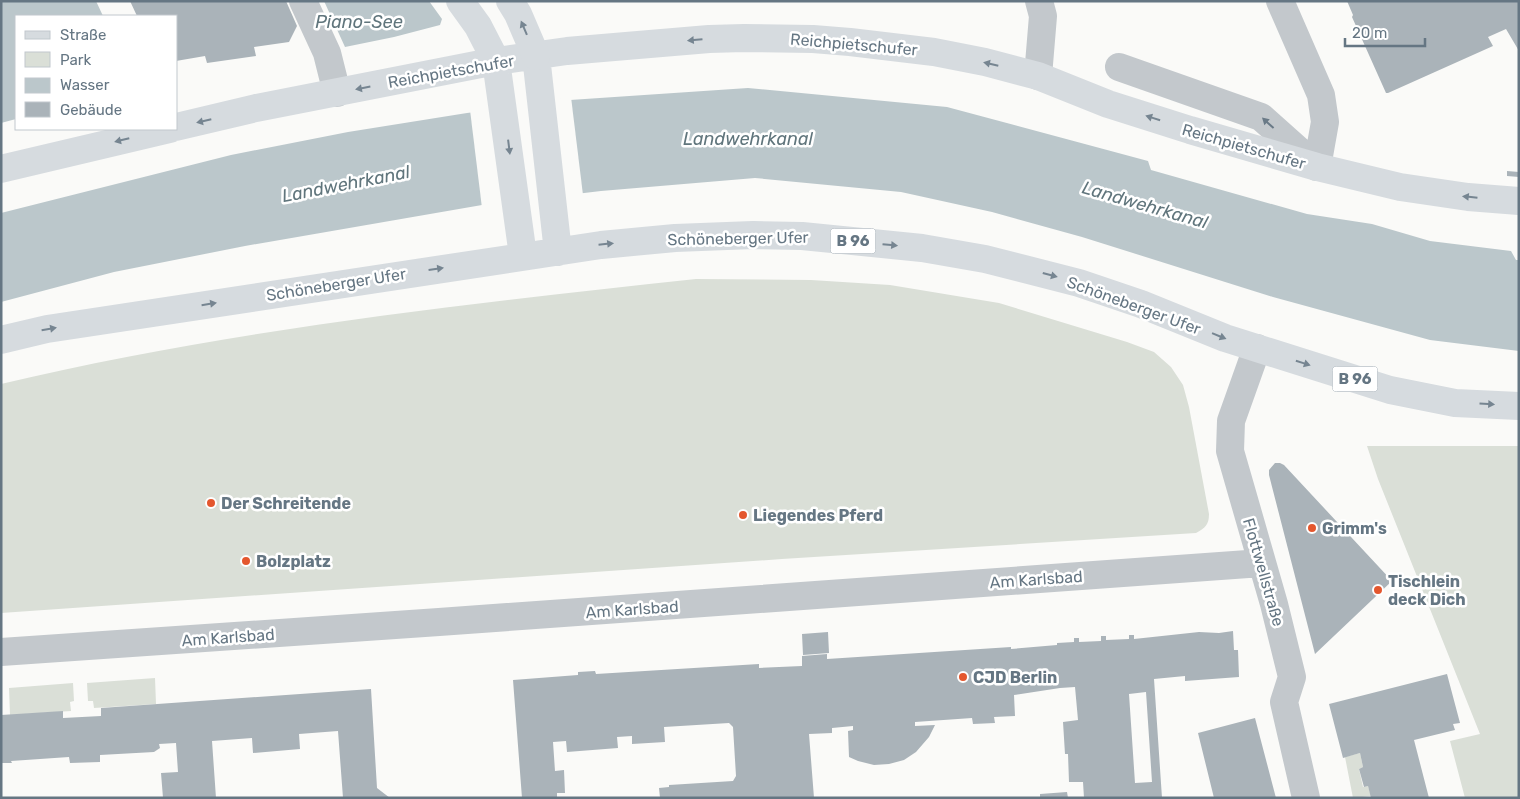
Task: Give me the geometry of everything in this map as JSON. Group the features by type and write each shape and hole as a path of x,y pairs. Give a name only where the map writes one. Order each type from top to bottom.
{"main road":[{"path":"460,1 478,26 496,61 523,256"},
{"path":"510,1 518,14 536,56 558,252"},
{"name":"Reichpietschufer","path":"178,127 256,108 496,61 567,51 709,39 813,39 934,52 1002,66 1038,76 1108,104 1317,167 1400,187 1468,197 1519,200"},
{"path":"1,168 166,130"},
{"name":"Schöneberger Ufer","path":"1,340 47,329 601,245 665,239 753,235 812,237 922,248 985,259 1079,283 1141,304 1225,338 1390,390 1455,403 1519,406"}],"street":[{"path":"303,1 327,53 337,93"},
{"path":"1038,76 1043,16 1039,1"},
{"path":"1280,1 1321,95 1325,122 1317,167"},
{"path":"1120,68 1261,117 1317,167"},
{"name":"Flottwellstraße","path":"1257,348 1231,421 1230,451 1292,677 1284,702 1306,798"},
{"name":"Am Karlsbad","path":"1,652 448,622 1262,563"}],"green space":[{"path":"696,279 811,280 890,285 999,303 1154,352 1171,367 1183,385 1189,407 1209,514 1207,524 1196,533 782,559 1,613 1,384 173,348 260,334 434,309"},
{"path":"1367,446 1519,446 1519,798 1465,798 1450,741 1480,734 1378,479"},
{"path":"155,678 156,704 94,708 93,701 88,701 87,683"},
{"path":"73,683 74,701 70,702 71,711 10,715 9,688"},
{"path":"1360,753 1363,767 1359,769 1363,787 1368,786 1371,796 1353,798 1345,757"}],"water":[{"path":"1,1 96,1 103,15 15,15 15,119 1,123"},
{"name":"Piano-See","path":"324,1 429,1 442,19 440,25 345,47"},
{"name":"Landwehrkanal","path":"748,88 947,107 1148,161 1151,170 1307,214 1372,224 1430,241 1511,251 1516,260 1519,260 1519,351 1430,340 1273,297 1082,237 992,212 901,192 755,178 601,191 482,205 245,246 114,272 1,302 1,213 231,155 348,132 467,113 570,100"}],"pier":[{"path":"571,97 583,195 482,208 470,110"}],"building":[{"path":"130,1 286,1 297,26 289,42 254,47 256,56 207,63 205,56 178,61 178,15 137,15"},
{"path":"1347,1 1519,1 1519,51 1506,29 1488,37 1493,46 1386,93 1352,17 1353,15"},
{"path":"1507,171 1519,172 1519,177 1507,176"},
{"name":"Grimm's","path":"1275,463 1284,465 1392,581 1315,654 1269,475 1269,470"},
{"path":"1233,631 1234,650 1238,650 1239,677 1185,681 1185,676 1154,679 1162,798 1084,798 1083,782 1069,782 1068,754 1065,754 1063,722 1078,720 1075,687 1014,695 1015,716 994,717 995,723 973,724 972,718 915,722 915,726 935,725 929,737 916,752 904,760 889,764 874,765 849,757 848,731 853,730 853,726 832,728 832,733 809,734 814,798 660,798 659,788 669,787 669,785 733,781 736,776 733,727 729,723 664,727 665,742 632,744 632,736 617,737 618,748 567,752 566,741 553,742 555,771 564,770 565,793 557,793 557,798 522,798 513,680 578,675 578,672 595,671 596,674 759,664 759,668 802,666 802,656 827,654 827,659 1011,647 1011,649 1057,645 1057,643 1074,642 1074,638 1079,638 1079,642 1101,641 1101,636 1106,636 1106,640 1129,639 1129,635 1134,635 1134,639 1199,632 1219,633","holes":["1146,692 1152,782 1135,783 1129,694"]},
{"path":"828,632 829,653 803,655 802,634"},
{"path":"1447,674 1460,723 1453,724 1455,730 1414,740 1429,798 1371,798 1368,786 1364,787 1359,769 1363,767 1360,753 1343,758 1329,704"},
{"path":"371,689 377,788 390,798 343,798 338,731 299,734 300,749 253,753 252,738 212,741 216,798 163,798 161,773 178,772 176,743 159,744 160,748 154,752 100,755 100,762 70,763 69,757 1,763 1,715 63,711 63,718 101,716 101,708"},
{"path":"1255,718 1276,798 1214,798 1198,733"},
{"path":"1067,792 1068,798 1040,798 1040,794"}],"place":[{"name":"Der Schreitende","path":"211,503"},
{"name":"Liegendes Pferd","path":"743,515"},
{"name":"Grimm's","path":"1312,528"},
{"name":"Bolzplatz","path":"246,561"},
{"name":"Tischlein deck Dich","path":"1378,590"},
{"name":"CJD Berlin","path":"963,677"}]}
